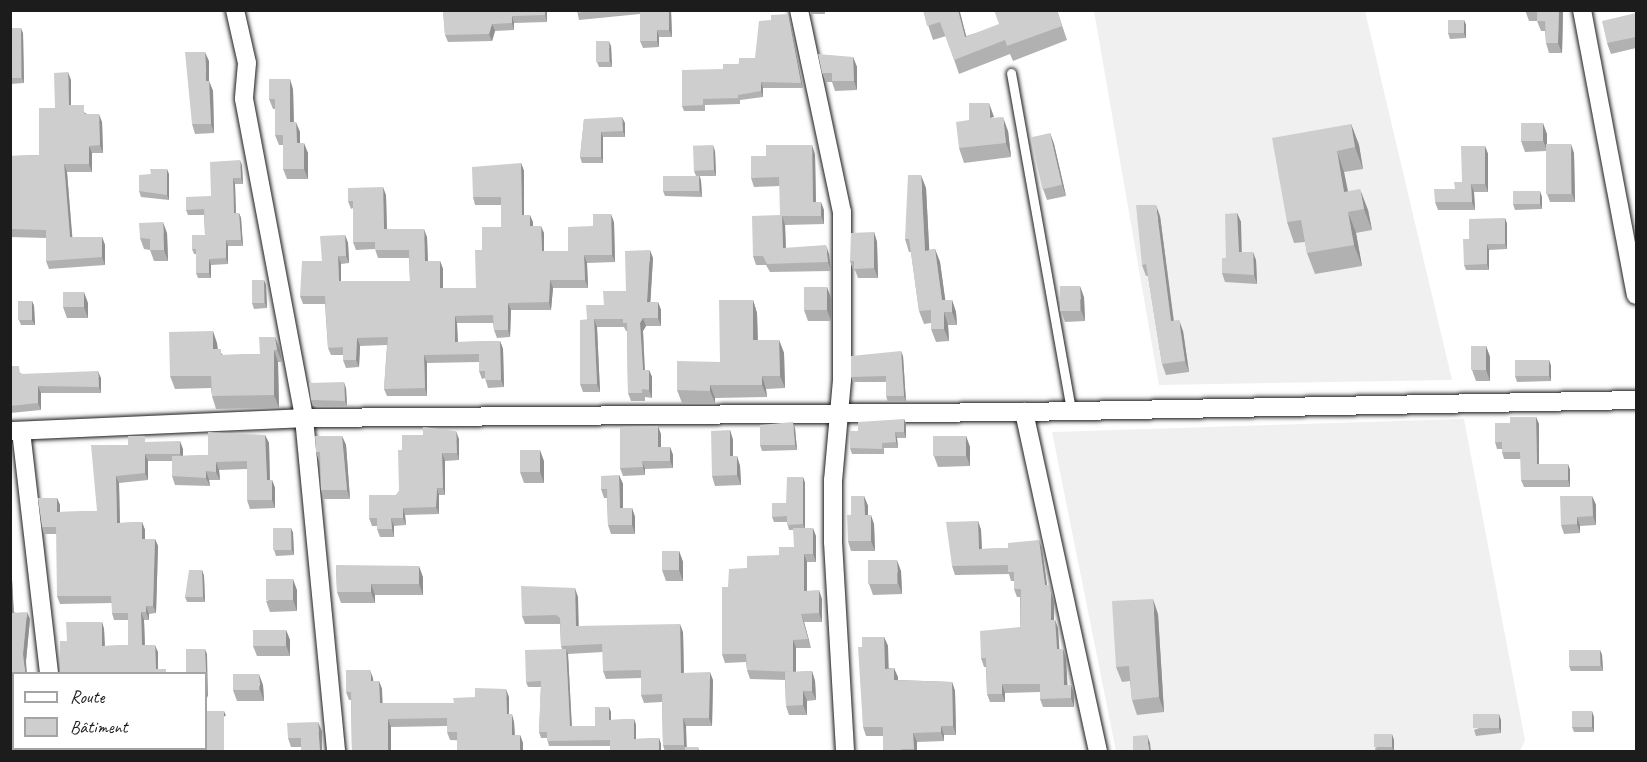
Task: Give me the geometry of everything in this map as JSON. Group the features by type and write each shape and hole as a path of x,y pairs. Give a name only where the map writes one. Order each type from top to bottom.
{"street":[{"path":"235,10 247,63 244,99 304,418 336,752"},
{"path":"798,10 843,212 839,414 833,480 833,542 845,752"},
{"path":"1581,10 1636,295"},
{"path":"49,672 16,431 304,418 1024,412 1636,400"},
{"path":"1024,412 1098,752"}],"lane":[{"path":"1011,73 1071,410"}],"shaded area":[{"path":"1094,11 1365,11 1452,380 1159,385"},
{"path":"1464,419 1525,740 1520,751 1116,751 1052,432"}],"building":[{"path":"443,10 545,10 545,15 512,16 512,23 492,24 489,34 445,35"},
{"path":"577,10 598,10 577,13"},
{"path":"640,10 669,10 669,30 657,30 657,41 640,41"},
{"path":"923,10 958,10 965,37 999,24 994,10 1057,10 1062,26 1007,46 1005,40 954,60 940,22 927,26"},
{"path":"1525,10 1559,10 1558,43 1546,43 1545,21 1537,21 1537,11"},
{"path":"1636,13 1636,37 1607,43 1602,21"},
{"path":"788,14 801,83 761,82 761,91 738,95 738,98 703,99 703,105 682,106 682,70 723,69 723,64 739,64 739,58 755,58 759,21 771,20 771,15"},
{"path":"1448,20 1464,20 1464,33 1448,33"},
{"path":"10,28 21,28 21,78 10,78"},
{"path":"596,41 609,41 609,62 596,62"},
{"path":"185,52 205,52 211,124 192,124"},
{"path":"818,54 853,57 854,81 832,81 832,73 822,73"},
{"path":"68,72 69,105 84,105 84,114 99,114 100,145 89,146 89,164 64,164 70,237 102,237 102,257 46,261 46,230 10,229 10,156 39,155 39,108 55,108 54,73"},
{"path":"269,79 290,79 290,122 296,122 297,143 304,143 304,169 283,169 283,135 275,135 275,99 269,99"},
{"path":"969,103 989,103 990,118 1003,117 1006,143 959,148 956,122 969,120"},
{"path":"622,117 623,131 601,132 601,157 580,157 584,119"},
{"path":"1521,123 1543,123 1543,141 1521,141"},
{"path":"1351,124 1355,147 1337,151 1344,192 1360,189 1364,209 1348,212 1354,245 1307,253 1301,220 1287,222 1272,138"},
{"path":"1050,133 1062,185 1042,189 1031,137"},
{"path":"1546,144 1571,144 1571,194 1546,194"},
{"path":"713,145 714,170 694,171 693,146"},
{"path":"766,145 812,145 813,202 821,202 821,216 782,216 783,248 826,245 828,262 767,264 763,256 753,256 752,216 780,215 779,177 751,178 751,156 766,156"},
{"path":"1461,146 1485,146 1485,184 1471,184 1472,202 1435,202 1434,189 1455,189 1454,182 1462,182"},
{"path":"240,160 241,178 233,178 234,213 239,213 241,240 226,240 226,258 209,259 209,273 196,273 196,249 192,249 192,235 205,235 204,209 186,210 186,197 211,196 210,162"},
{"path":"521,163 522,215 530,215 530,226 541,226 542,251 568,251 568,227 593,226 593,214 611,214 612,255 584,255 585,280 550,280 549,302 508,303 508,330 494,330 493,315 455,316 455,342 500,341 501,380 485,380 485,371 479,371 479,354 424,355 425,388 384,389 388,337 357,338 356,360 343,360 343,347 328,348 325,296 300,296 302,261 322,261 320,236 345,235 346,256 338,256 339,281 410,281 409,250 375,250 375,242 353,242 353,201 348,201 348,188 383,187 384,229 424,229 425,261 440,261 440,288 476,288 475,250 482,250 482,227 501,227 501,197 473,197 472,167"},
{"path":"150,169 167,169 167,195 139,191 139,175 151,174"},
{"path":"908,175 921,175 925,251 935,249 942,300 952,300 952,312 944,312 944,329 931,329 931,310 919,311 909,239 905,239"},
{"path":"663,176 699,176 699,191 663,191"},
{"path":"1513,191 1540,191 1540,204 1513,204"},
{"path":"1136,205 1156,205 1171,321 1179,320 1185,361 1162,364 1146,264 1142,265"},
{"path":"1237,213 1239,252 1253,252 1254,275 1222,273 1222,258 1226,258 1225,214"},
{"path":"1505,218 1505,244 1487,244 1487,264 1464,265 1463,239 1469,239 1469,219"},
{"path":"163,222 164,250 150,250 150,239 140,238 139,223"},
{"path":"874,232 874,268 854,269 854,261 850,261 851,233"},
{"path":"650,250 647,302 658,302 658,318 643,318 640,323 643,370 649,370 649,390 642,389 642,393 628,393 627,323 623,323 623,319 594,319 597,384 580,384 580,320 591,319 587,319 586,305 604,305 603,291 626,291 625,251"},
{"path":"252,280 264,280 264,303 252,303"},
{"path":"1060,286 1080,286 1080,311 1060,311"},
{"path":"804,287 827,287 827,310 804,310"},
{"path":"63,292 84,292 84,307 63,307"},
{"path":"719,300 753,300 753,340 779,340 780,376 762,376 762,385 710,385 710,391 677,390 677,361 720,362"},
{"path":"18,301 32,301 32,320 18,320"},
{"path":"213,331 213,349 221,349 221,355 260,354 259,337 275,337 277,350 274,350 274,395 212,396 211,376 170,376 169,332"},
{"path":"1471,346 1486,346 1486,370 1471,370"},
{"path":"901,351 904,396 886,396 886,376 851,377 851,356"},
{"path":"1515,360 1549,360 1549,376 1515,376"},
{"path":"10,366 19,366 20,374 98,371 99,387 38,386 38,403 10,406"},
{"path":"344,382 345,401 311,400 309,383"},
{"path":"1510,417 1536,417 1537,464 1568,464 1568,480 1521,480 1520,452 1502,452 1502,442 1495,442 1495,423 1510,423"},
{"path":"904,419 904,432 895,432 896,442 882,443 882,449 850,448 850,431 858,431 858,422"},
{"path":"793,422 795,445 760,445 760,425"},
{"path":"658,426 658,447 670,447 670,461 642,461 643,467 620,468 620,427"},
{"path":"423,427 456,431 457,453 442,453 443,488 437,488 436,507 403,508 403,518 391,518 392,529 377,529 377,518 369,518 369,495 396,495 399,491 398,450 402,450 402,435 423,435"},
{"path":"730,430 730,456 737,456 737,475 712,476 711,431"},
{"path":"208,432 265,435 267,480 272,480 272,500 247,500 247,461 216,462 216,472 206,471 206,478 172,476 172,456 208,455"},
{"path":"128,436 145,436 145,442 180,441 180,454 145,454 145,473 116,476 117,523 142,522 142,539 155,539 153,606 146,606 146,612 141,612 142,645 155,645 156,669 166,669 166,672 60,672 60,641 67,641 66,622 102,622 102,646 128,645 128,613 112,613 111,596 57,596 56,527 42,527 38,498 57,498 57,512 97,511 91,445 128,445"},
{"path":"315,436 342,436 347,490 321,490 320,452 316,452"},
{"path":"933,436 966,436 966,456 933,456"},
{"path":"520,450 540,450 540,472 520,472"},
{"path":"619,475 620,508 632,508 632,525 608,525 607,489 601,489 601,476"},
{"path":"787,477 803,477 803,524 787,525 787,516 772,517 772,503 786,503"},
{"path":"851,496 864,496 865,515 871,515 871,541 848,541 847,515 851,515"},
{"path":"1560,496 1592,496 1593,516 1577,517 1577,524 1561,525"},
{"path":"978,521 979,549 1008,548 1008,543 1039,540 1045,585 1049,585 1051,593 1051,620 1055,620 1057,649 1063,649 1064,685 1071,685 1071,698 1040,699 1040,684 1002,684 1002,694 987,694 986,658 981,658 980,631 1020,627 1021,589 1014,589 1014,572 1008,572 1008,565 952,566 946,522"},
{"path":"273,528 291,528 291,550 273,550"},
{"path":"793,528 813,528 813,554 804,554 804,591 819,590 819,613 801,614 808,639 793,640 793,672 747,670 746,654 722,654 722,587 728,587 729,569 747,568 747,556 779,555 779,547 794,547"},
{"path":"662,551 679,551 679,570 662,570"},
{"path":"868,560 897,560 897,584 868,584"},
{"path":"336,565 419,566 419,584 371,584 371,592 337,592"},
{"path":"189,570 202,570 203,597 185,597"},
{"path":"266,579 293,579 293,600 266,600"},
{"path":"521,586 575,588 576,626 680,624 681,673 710,672 709,718 683,718 684,745 663,745 662,694 641,695 641,670 603,671 602,644 561,646 560,618 556,615 522,616"},
{"path":"10,595 11,613 27,612 23,654 25,672 12,672 12,706 10,706"},
{"path":"1153,599 1159,697 1132,700 1129,666 1116,667 1112,601"},
{"path":"253,630 286,630 286,646 253,646"},
{"path":"862,637 884,637 885,669 894,668 894,680 952,682 953,726 941,726 941,732 913,733 914,749 883,752 883,727 863,727 858,647 862,647"},
{"path":"186,649 205,649 206,672 186,672"},
{"path":"566,649 570,726 595,726 595,707 609,707 609,720 634,719 634,739 659,738 659,752 610,752 610,740 547,741 547,732 539,732 541,681 526,682 525,650"},
{"path":"1569,650 1600,650 1600,666 1569,666"},
{"path":"346,670 370,670 371,681 379,681 380,703 454,703 453,698 475,697 475,688 506,689 507,714 512,714 512,735 520,735 520,751 457,752 457,732 447,732 447,718 388,719 388,751 352,752 351,692 346,692"},
{"path":"812,671 812,691 803,691 803,705 786,706 785,672"},
{"path":"233,674 259,674 259,690 233,690"},
{"path":"207,711 224,711 224,752 201,752 200,750 207,750"},
{"path":"1572,711 1592,711 1592,727 1572,727"},
{"path":"1473,714 1499,714 1499,728 1473,728"},
{"path":"318,722 320,752 301,752 301,738 288,738 287,723"},
{"path":"1374,734 1392,734 1392,747 1374,747"},
{"path":"1147,735 1149,752 1133,752 1133,736"},
{"path":"10,740 12,740 12,750 46,750 46,752 10,752"},
{"path":"685,747 698,747 698,752 685,752"},
{"path":"64,750 141,750 141,752 64,752"}]}
